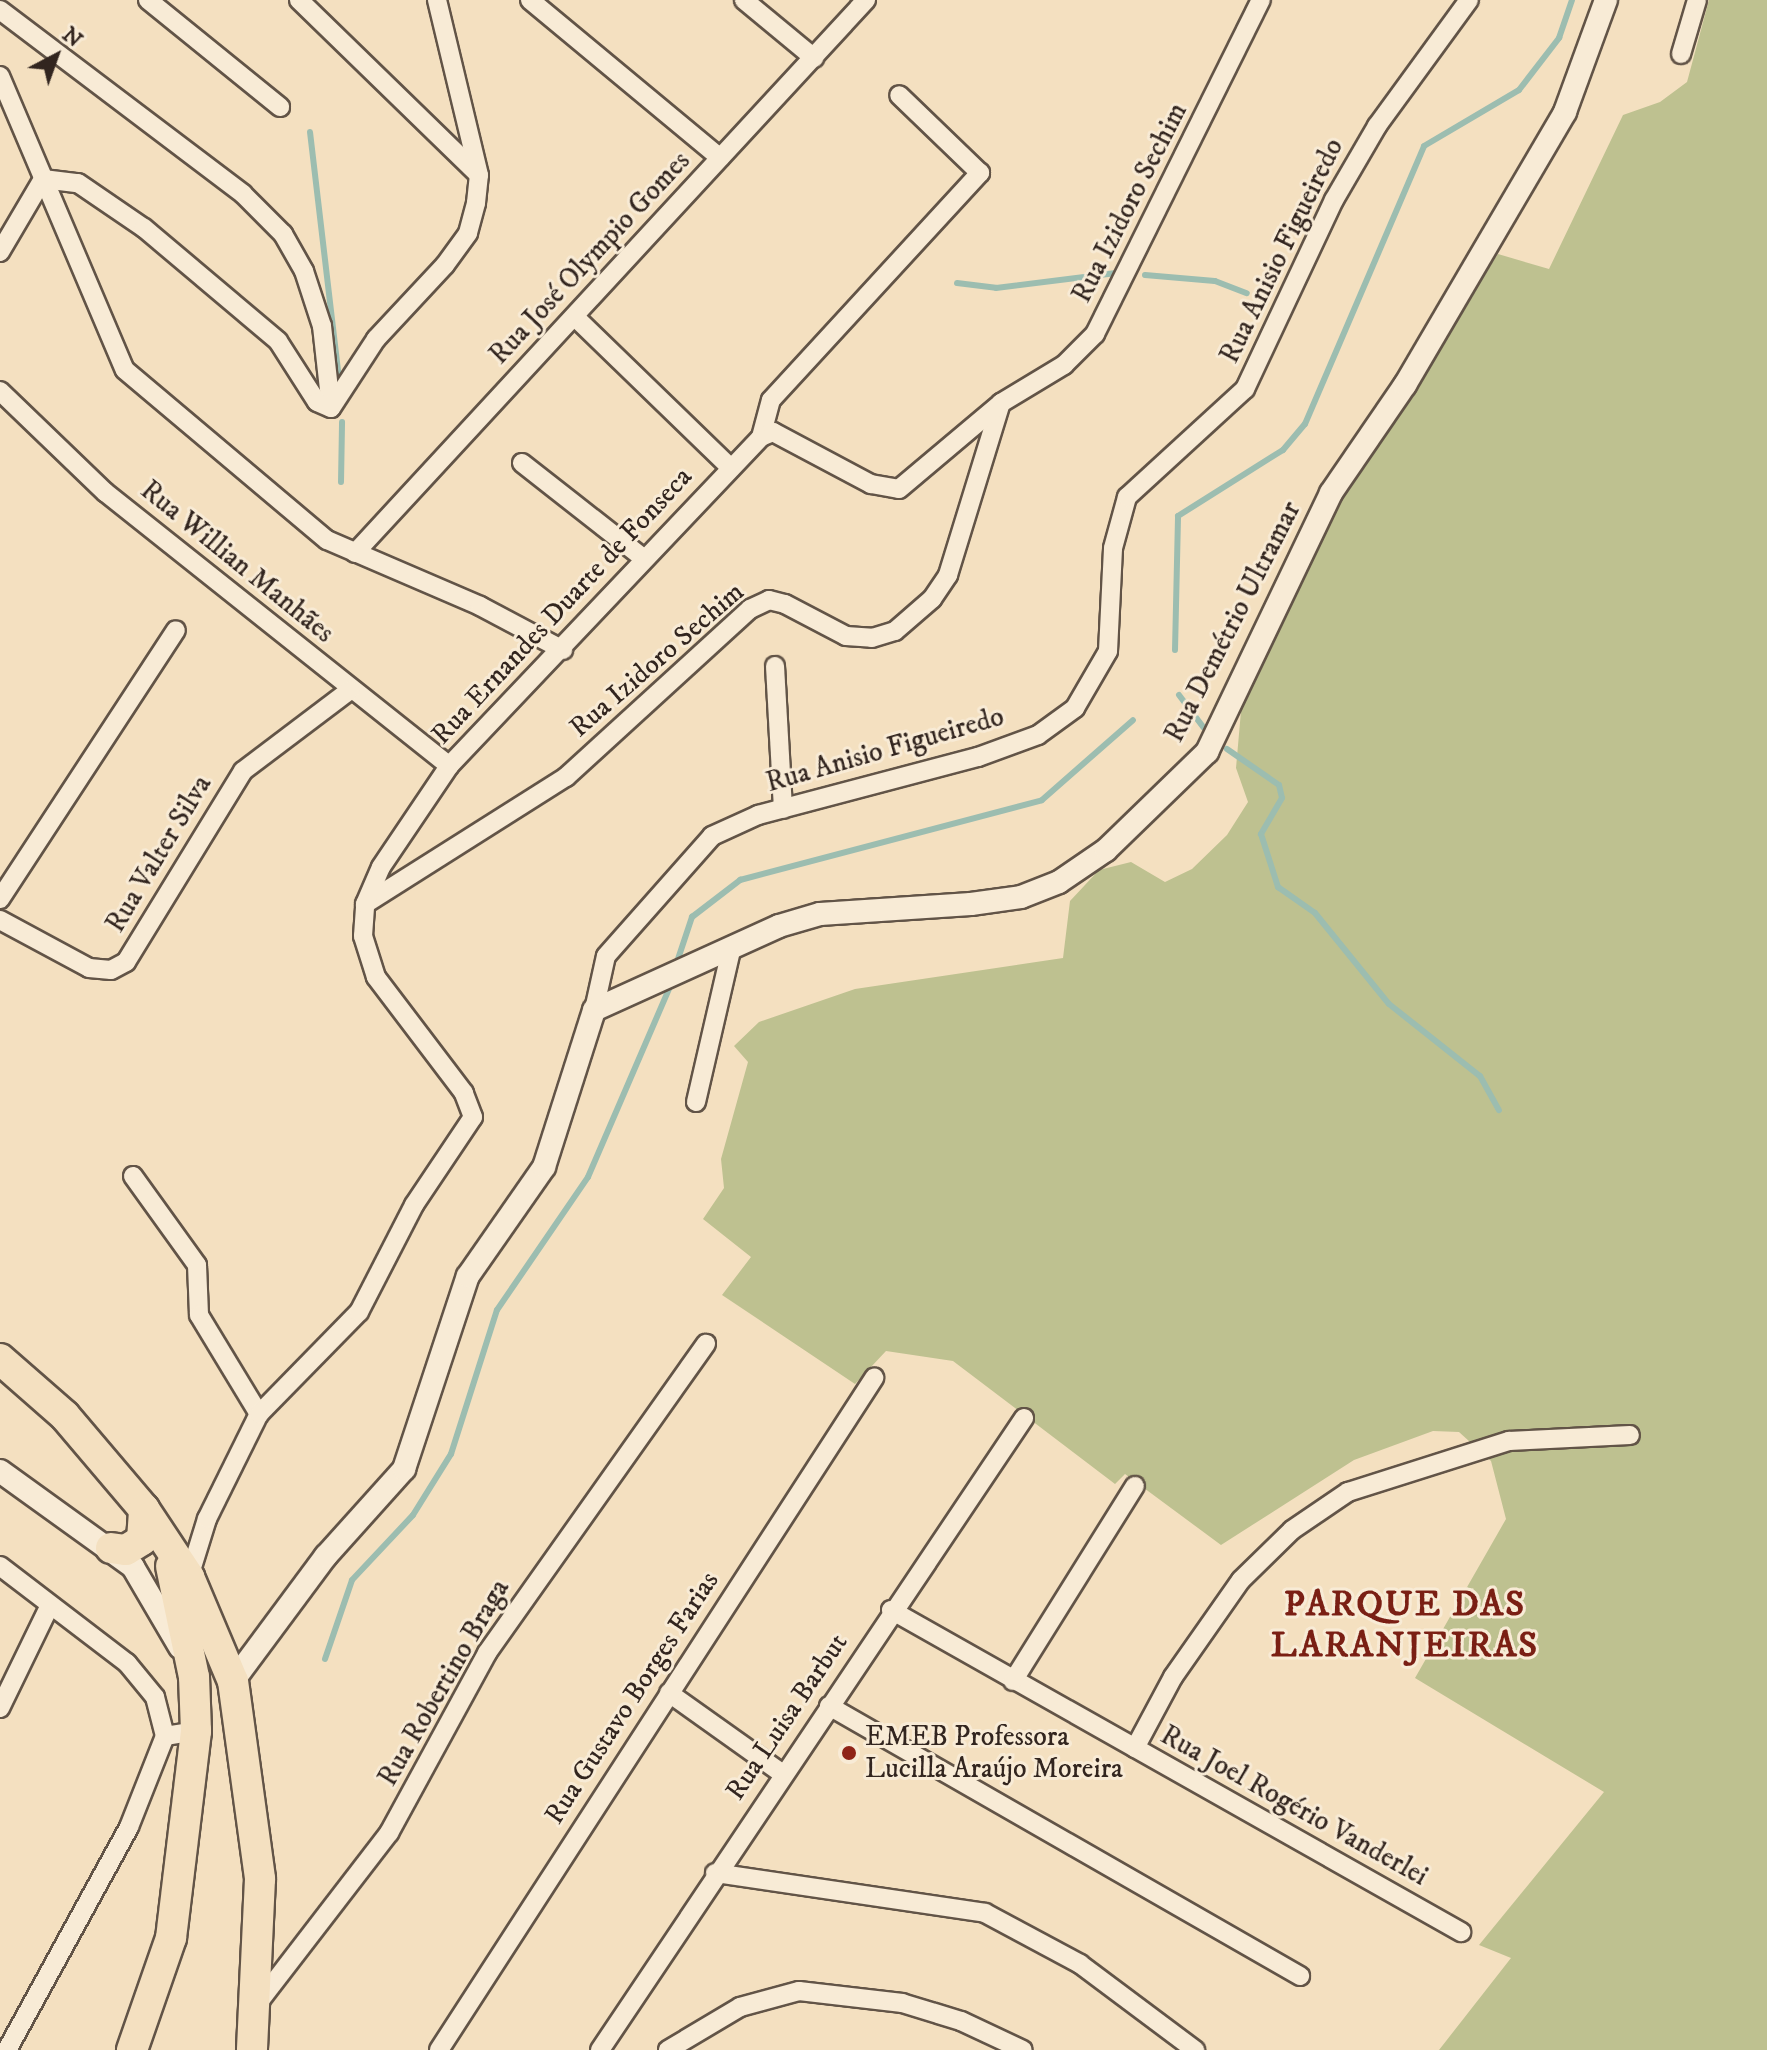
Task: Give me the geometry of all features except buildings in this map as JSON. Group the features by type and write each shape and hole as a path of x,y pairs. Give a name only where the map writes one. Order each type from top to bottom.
{"highway":[{"path":"0,1359 65,1416 144,1509 189,1577 233,1681 238,1731 255,1807 260,1879 252,2050"},
{"path":"111,1548 126,1550 142,1540 144,1509"},
{"path":"132,2050 171,1938 196,1731 194,1677 166,1541"},
{"path":"180,1609 238,1731"}],"street":[{"path":"148,0 280,107"},
{"path":"299,0 479,175"},
{"path":"331,408 376,339 445,265 468,233 479,175 437,0"},
{"path":"530,0 720,158"},
{"path":"744,0 814,58"},
{"name":"Rua José Olympio Gomes","path":"355,553 866,0"},
{"name":"Rua Izidoro Sechim","path":"365,904 566,777 750,609 769,600 785,604 846,636 872,638 913,618 948,575 1001,403 1064,365 1095,334 1261,0"},
{"name":"Rua Anisio Figueiredo","path":"594,1010 606,956 679,867 724,829 783,809 978,757 1038,735 1075,708 1108,651 1113,548 1127,497 1245,389 1334,200 1377,126 1469,0"},
{"name":"Rua Demétrio Ultramar","path":"594,1010 732,946 820,914 1021,897 1059,882 1106,850 1178,784 1207,752 1331,493 1405,385 1565,112 1606,0"},
{"path":"1681,54 1697,0"},
{"path":"0,10 243,194 283,234 304,271 322,326 331,408"},
{"path":"0,76 125,370 303,524 355,553 480,606 563,650"},
{"path":"761,437 771,400 980,173 899,95"},
{"path":"43,179 78,183 144,228 256,319 278,341 317,402 331,408"},
{"path":"0,252 43,179"},
{"path":"575,317 731,468"},
{"name":"Rua Willian Manhães","path":"0,391 105,492 449,766"},
{"path":"761,437 773,432 871,484 899,489 1001,403"},
{"name":"Rua Ernandes Duarte de Fonseca","path":"189,1577 207,1519 259,1414 359,1312 414,1205 473,1117 464,1093 376,977 363,936 365,904 381,867 449,766 476,732 563,650 643,558 761,437"},
{"path":"522,463 643,558"},
{"path":"0,899 176,630"},
{"path":"775,666 783,809"},
{"name":"Rua Valter Silva","path":"0,920 89,968 111,970 126,962 243,771 350,690"},
{"path":"696,1102 732,946"},
{"path":"233,1681 326,1556 404,1469 468,1276 544,1167 594,1010"},
{"path":"133,1176 197,1265 199,1315 259,1414"},
{"name":"Rua Robertino Braga","path":"253,2009 389,1833 487,1653 706,1344"},
{"name":"Rua Gustavo Borges Farias","path":"439,2050 874,1378"},
{"name":"Rua Luisa Barbut","path":"600,2050 891,1610 1024,1418"},
{"path":"1135,1748 1173,1677 1241,1580 1292,1530 1348,1492 1509,1441 1630,1435"},
{"path":"0,1471 111,1548 180,1609"},
{"path":"1013,1681 1135,1486"},
{"path":"0,1566 127,1663 155,1697 165,1736 129,1827 7,2050"},
{"path":"143,1578 194,1677"},
{"path":"0,1708 50,1605"},
{"name":"Rua Joel Rogério Vanderlei","path":"891,1610 1461,1932"},
{"path":"669,1693 783,1774"},
{"path":"829,1706 1300,1976"},
{"path":"165,1736 196,1731"},
{"path":"715,1873 985,1913 1080,1964 1195,2050"},
{"path":"668,2050 740,2007 799,1991 902,2003 961,2021 1023,2050"}],"green space":[{"path":"1709,0 1767,0 1767,2050 1439,2050 1511,1958 1479,1945 1604,1792 1415,1678 1506,1519 1491,1461 1459,1432 1433,1431 1354,1460 1221,1545 1125,1474 1115,1484 953,1361 886,1351 855,1384 722,1295 751,1257 703,1219 724,1188 721,1159 748,1062 734,1046 759,1022 855,989 1063,958 1070,901 1099,870 1131,862 1165,882 1192,869 1227,835 1248,802 1236,768 1244,677 1331,507 1498,254 1549,269 1623,115 1660,102 1687,82"}],"waterway":[{"path":"1175,650 1178,516 1283,450 1305,424 1424,146 1519,90 1559,38 1572,0"},
{"path":"310,132 339,380"},
{"path":"957,283 996,288 1116,273"},
{"path":"1145,275 1215,281 1247,293"},
{"path":"341,482 342,422"},
{"path":"1179,695 1204,728"},
{"path":"676,965 692,917 740,880 1042,800 1133,720"},
{"path":"1227,749 1279,785 1282,798 1261,834 1278,887 1315,913 1389,1004 1480,1076 1499,1110"},
{"path":"325,1659 352,1580 413,1515 451,1454 497,1310 588,1177 671,984"}],"place":[{"name":"EMEB Professora Lucilla Araújo Moreira","path":"849,1753"}],"district":[{"name":"PARQUE DAS LARANJEIRAS","path":"1405,1624"}]}
